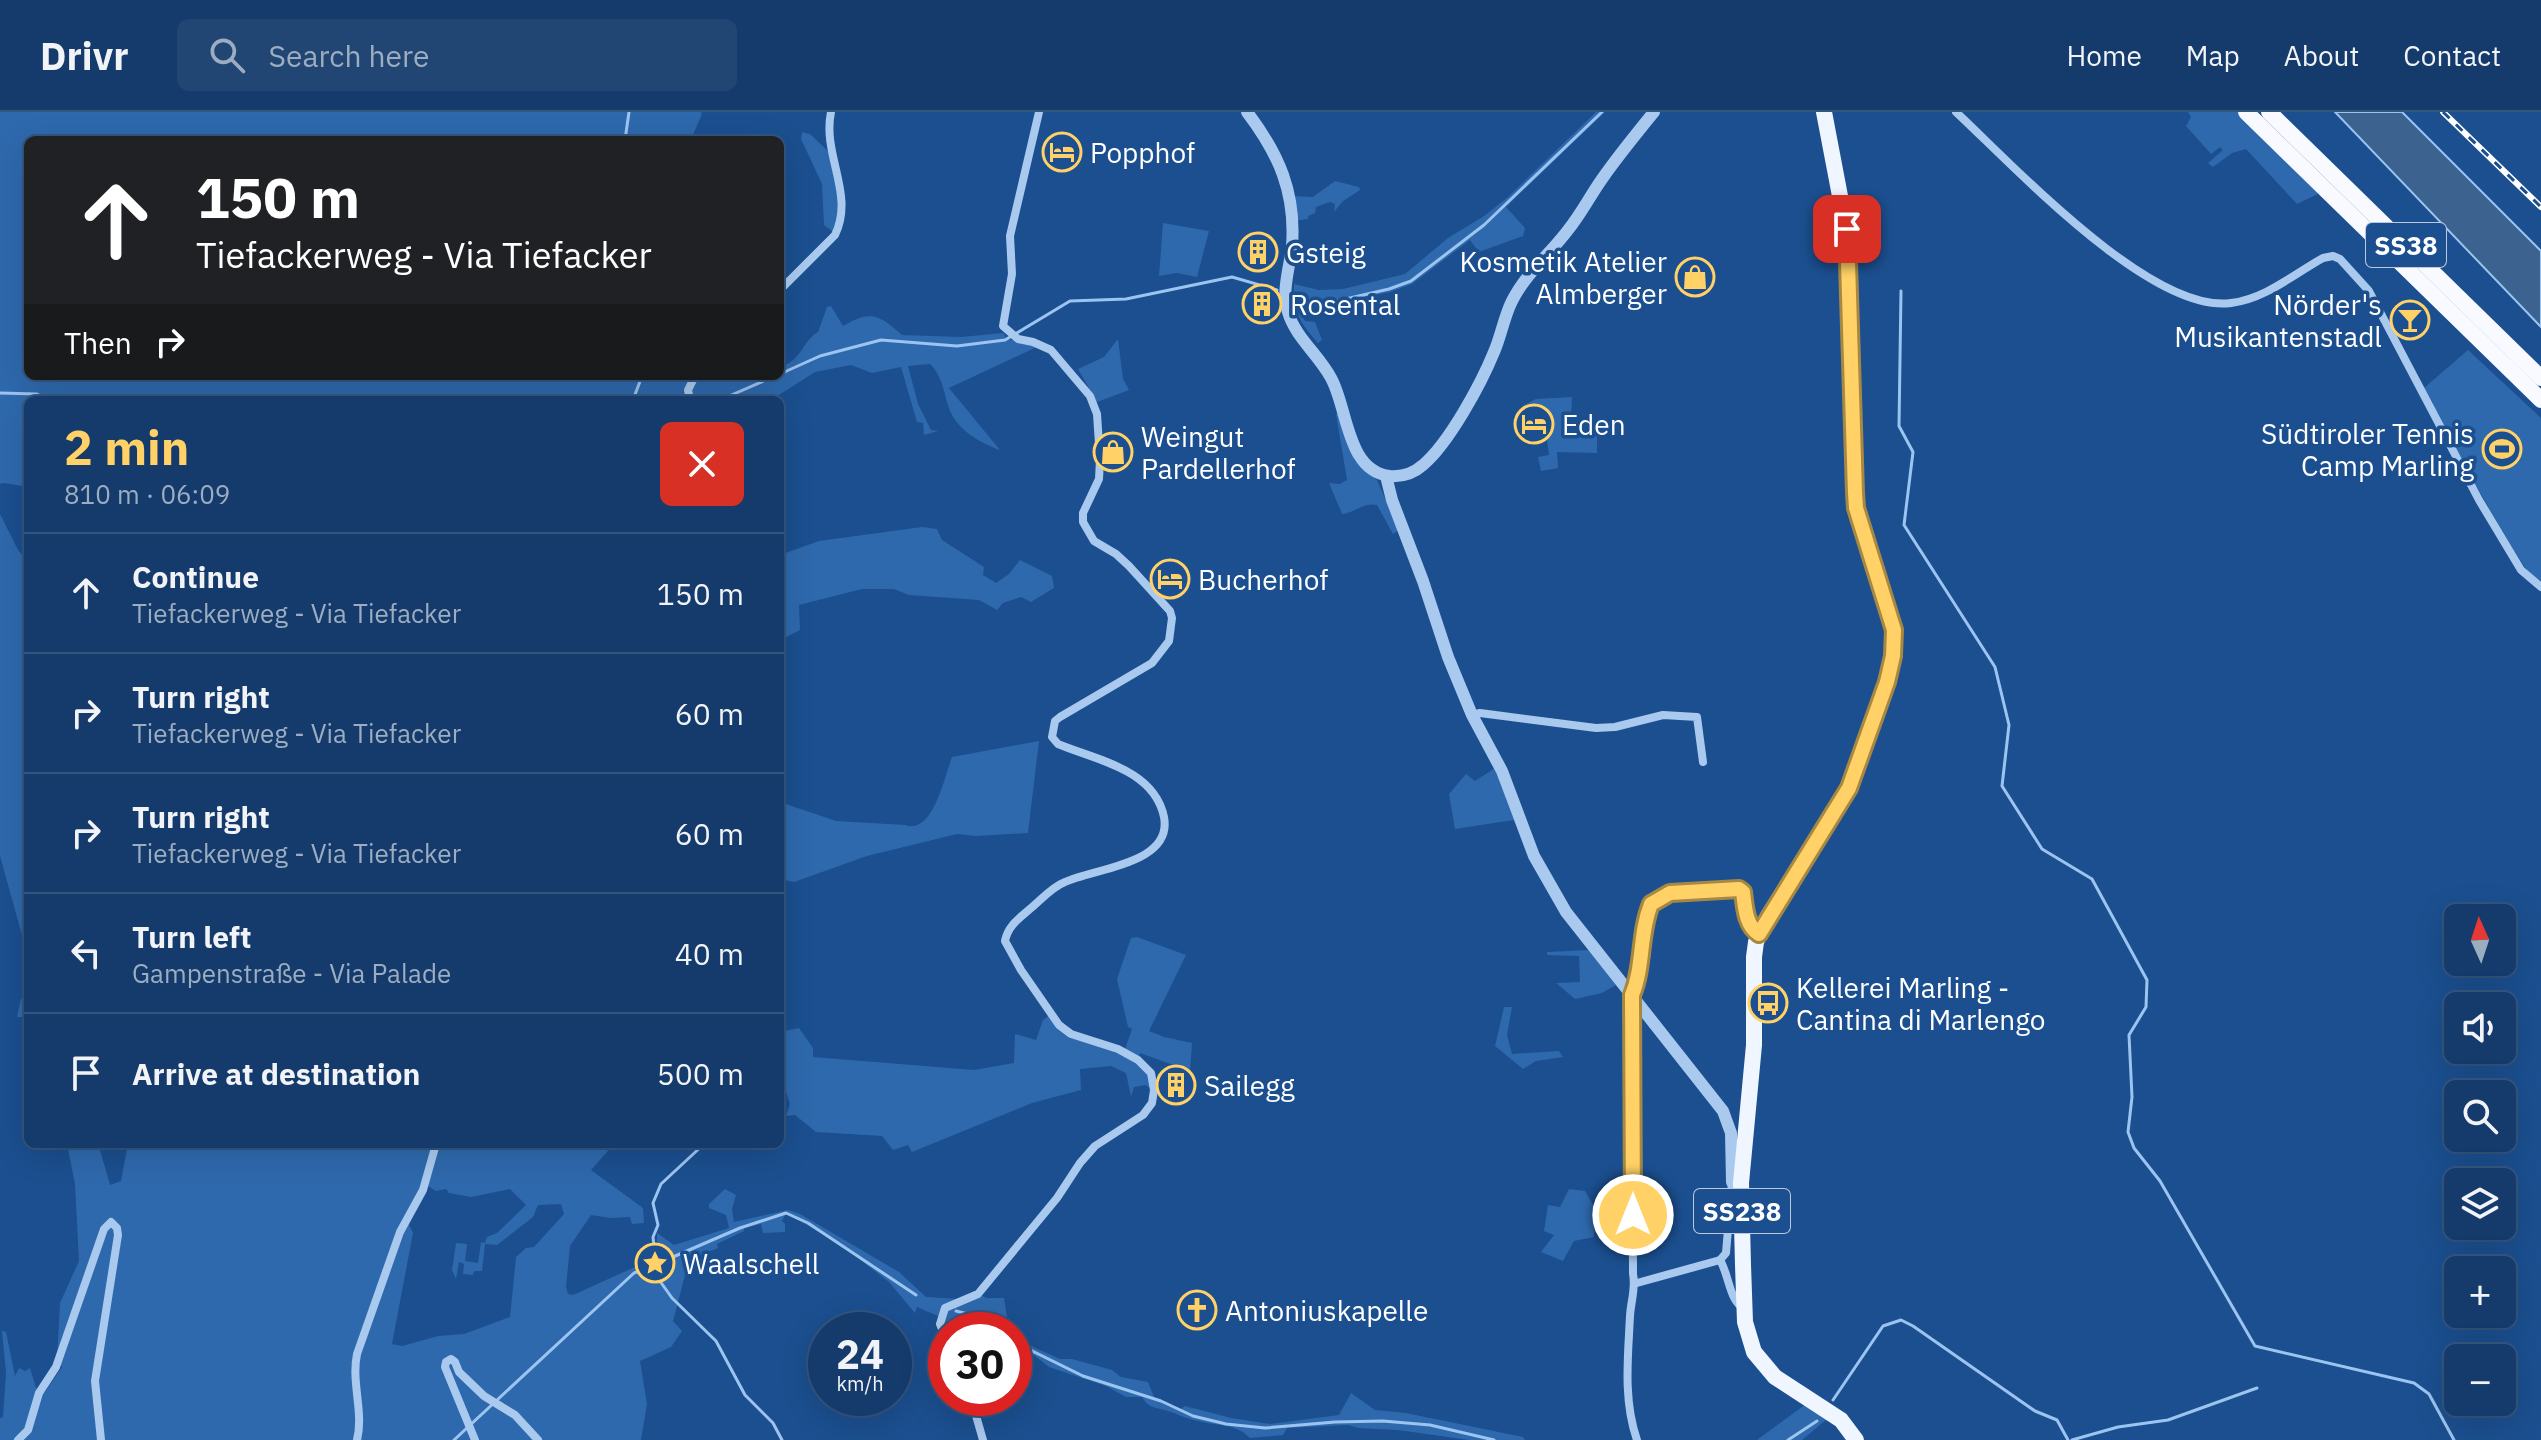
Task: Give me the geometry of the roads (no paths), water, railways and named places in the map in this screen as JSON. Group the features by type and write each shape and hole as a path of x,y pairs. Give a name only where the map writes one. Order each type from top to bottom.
{"highway":[{"name":"SS38","path":"2246,112 2541,400"},
{"name":"SS38","path":"2269,112 2541,378"}],"main road":[{"name":"SS238","path":"1824,112 1848,238 1856,508 1894,630 1893,656 1887,682 1849,788 1759,934 1754,957 1754,1045 1736,1182 1748,1337 1762,1364 1775,1377 1841,1420 1856,1440"}],"street":[{"path":"784,286 835,235 841,224 843,197 830,143 831,112"},
{"path":"943,1312 945,1308 978,1294 1057,1198 1080,1163 1095,1146 1143,1115 1152,1103 1154,1090 1151,1073 1138,1060 1118,1049 1071,1034 1059,1025 1005,941 1009,928 1058,886 1137,859 1152,850 1165,831 1163,813 1153,790 1116,765 1058,744 1052,737 1055,721 1152,663 1161,655 1172,633 1170,611 1116,554 1094,541 1083,522 1083,513 1099,479 1097,414 1090,396 1051,350 1014,336 1003,326 1011,285 1010,236 1039,112"},
{"path":"1247,112 1260,129 1292,201 1292,247 1285,297 1288,312 1294,327 1331,376 1361,460 1369,468 1391,476 1414,473 1442,443 1493,355 1512,301 1526,277 1566,232 1601,180 1654,112"},
{"path":"1956,112 2079,226 2146,275 2191,299 2210,304 2239,302 2260,295 2323,258 2333,256 2340,259 2369,291 2462,470 2506,547 2521,570 2541,587"},
{"path":"1391,476 1402,521 1448,657 1472,715 1502,771 1534,856 1553,892 1723,1111 1731,1133 1736,1182 1726,1253 1720,1260 1637,1283"},
{"path":"1472,715 1480,713 1596,728 1625,726 1663,715 1697,717 1703,762"},
{"path":"1637,1440 1628,1405 1627,1384 1630,1313 1637,1283 1633,1274 1632,995 1640,970 1646,916 1651,904 1659,897 1680,891 1739,889 1743,892 1748,919 1753,930 1759,934"},
{"path":"357,1440 357,1354 400,1232 423,1190 435,1148"},
{"path":"18,1440 28,1430 39,1393 56,1367 104,1229 111,1222 117,1228 118,1235 95,1381 101,1440"},
{"path":"1720,1260 1734,1297 1744,1309"},
{"path":"475,1440 445,1367 451,1359 459,1372 484,1396 515,1415 538,1440"},
{"path":"976,1416 983,1440"}],"waterway":[{"path":"626,136 629,112"},
{"path":"1294,296 1324,304 1411,281 1484,225 1602,112"},
{"path":"784,372 820,356 881,340 957,346 1005,340 1070,301 1126,299 1232,277 1277,290"},
{"path":"1901,291 1899,426 1913,452 1904,525 1995,667 2009,725 2002,786 2042,849 2092,879 2147,980 2146,1007 2129,1035 2132,1097 2128,1132 2134,1148 2160,1181 2255,1346 2414,1383 2429,1394 2454,1440"},
{"path":"634,396 640,380"},
{"path":"729,396 766,380"},
{"path":"0,393 40,396"},
{"path":"700,1148 661,1184 653,1203 658,1225 653,1237 657,1277 672,1298 716,1341 745,1395 773,1423 782,1440"},
{"path":"659,1263 740,1228 786,1213 808,1223 916,1295"},
{"path":"454,1440 634,1273 652,1266"},
{"path":"956,1311 960,1312"},
{"path":"1833,1400 1883,1326 1901,1320 2035,1411 2057,1420 2068,1440"},
{"path":"1032,1351 1083,1376 1161,1401 1193,1416 1226,1424 1265,1428 1383,1421 1430,1425 1494,1440"},
{"path":"2072,1440 2118,1427 2168,1420 2257,1388"},
{"path":"1788,1440 1817,1421"}],"railway":[{"path":"2443,112 2541,207"}],"place":[{"name":"Popphof","path":"1062,152"},
{"name":"Gsteig","path":"1258,252"},
{"name":"Kosmetik Atelier Almberger","path":"1695,277"},
{"name":"Rosental","path":"1262,304"},
{"name":"Nörder's Musikantenstadl","path":"2410,320"},
{"name":"Eden","path":"1534,424"},
{"name":"Südtiroler Tennis Camp Marling","path":"2502,449"},
{"name":"Weingut Pardellerhof","path":"1113,452"},
{"name":"Bucherhof","path":"1170,579"},
{"name":"Kellerei Marling - Cantina di Marlengo","path":"1768,1003"},
{"name":"Sailegg","path":"1176,1085"},
{"name":"Waalschell","path":"655,1263"},
{"name":"Antoniuskapelle","path":"1197,1310"}]}
